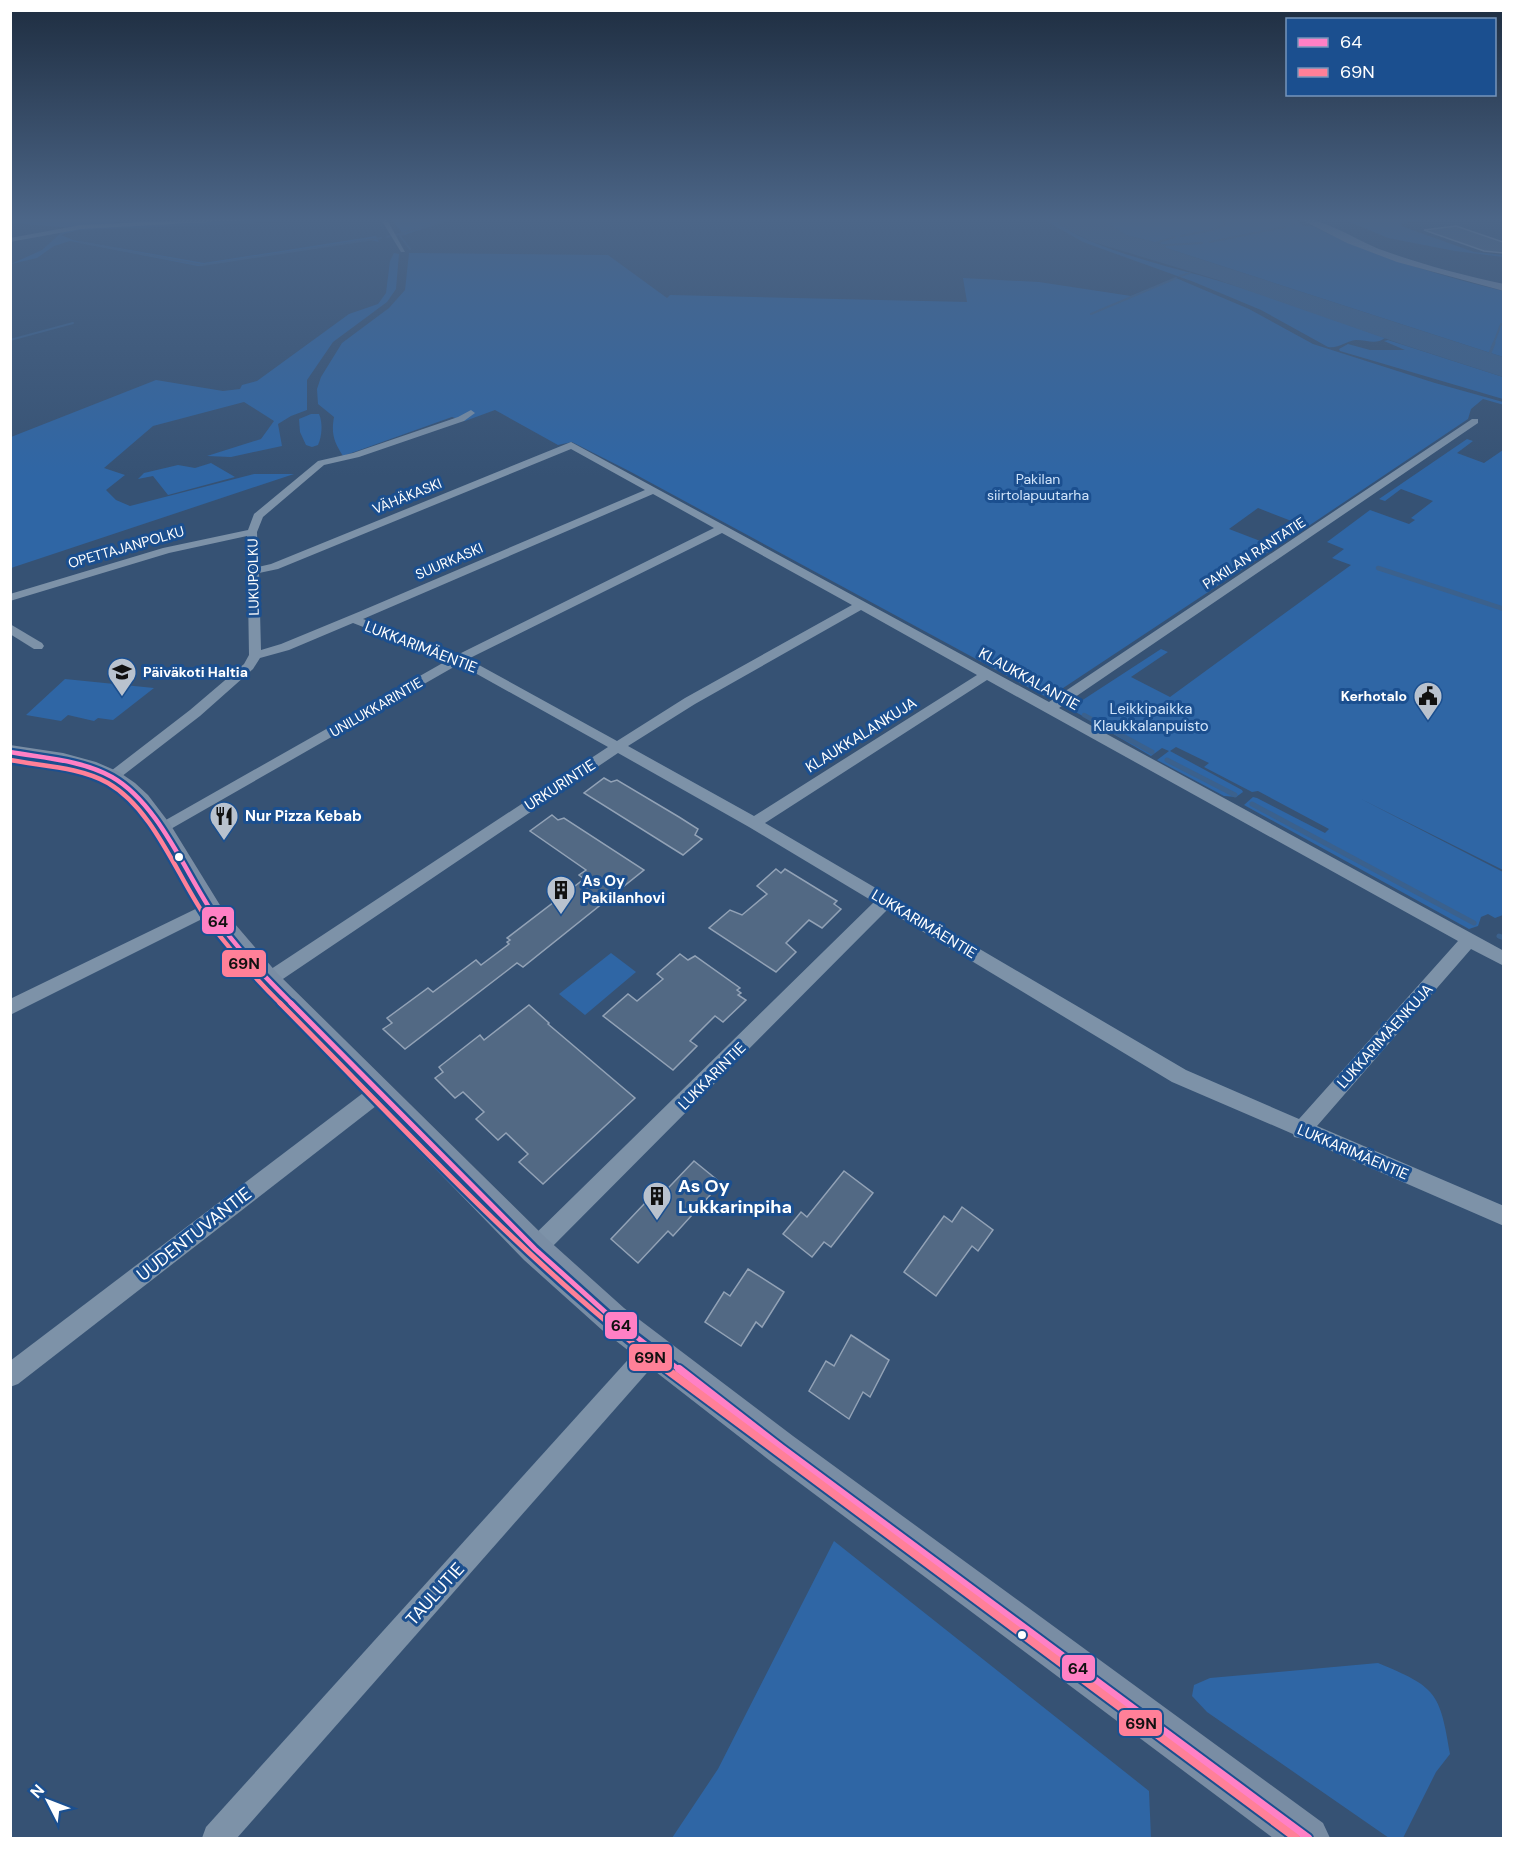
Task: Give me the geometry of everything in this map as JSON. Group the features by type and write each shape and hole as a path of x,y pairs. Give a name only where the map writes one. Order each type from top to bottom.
{"main road":[{"path":"10,752 90,767 112,777 139,799 162,829 229,936 267,980 535,1249 613,1319 967,1587 1308,1839"}],"street":[{"name":"LUKUPOLKU","path":"255,655 252,532 258,516 321,463 356,455 461,419 471,412"},
{"name":"PAKILAN RANTATIE","path":"1049,708 1475,421"},
{"name":"KLAUKKALANTIE","path":"571,445 1503,959"},
{"name":"VÄHÄKASKI","path":"253,571 274,567 571,445"},
{"name":"SUURKASKI","path":"255,655 285,647 654,490"},
{"name":"UNILUKKARINTIE","path":"162,829 458,659 723,528"},
{"name":"OPETTAJANPOLKU","path":"10,598 167,550 252,532"},
{"name":"URKURINTIE","path":"267,980 690,701 862,604"},
{"name":"LUKKARIMÄENTIE","path":"352,619 470,664 619,746 886,901 1063,1009 1179,1076 1301,1131 1503,1216"},
{"path":"10,628 38,646"},
{"path":"112,777 249,666 255,655"},
{"name":"KLAUKKALANKUJA","path":"753,823 987,674"},
{"name":"LUKKARINTIE","path":"535,1249 886,901"},
{"path":"10,1008 210,908"},
{"name":"LUKKARIMÄENKUJA","path":"1301,1131 1469,940"},
{"name":"UUDENTUVANTIE","path":"10,1376 378,1093"},
{"name":"TAULUTIE","path":"217,1839 652,1350"}],"green space":[{"path":"377,304 384,304 333,342 307,380 307,410 278,424 282,446 231,457 207,456 261,439 274,421 244,402 153,426 104,468 125,475 106,490 116,500 130,506 254,474 294,474 11,568 11,437 156,380 223,391 240,389 242,385 257,381 349,314"},
{"name":"Pakilan siirtolapuutarha","path":"392,304 1238,304 1313,344 1503,402 1504,405 1483,399 1471,409 1468,419 1307,527 1258,508 1229,529 1276,547 1048,698 631,472 572,442 558,445 495,410 465,421 452,417 343,456 334,438 334,417 318,404 317,389 321,377 342,343"},
{"path":"1247,304 1291,304 1385,338 1375,342 1356,340 1328,347"},
{"path":"1340,304 1503,304 1503,357"},
{"path":"1388,340 1503,377 1503,399 1339,349 1348,344 1370,350 1405,350 1384,341"},
{"path":"311,414 319,414 321,425 318,445 312,447 306,445 300,432 299,419"},
{"name":"Leikkipaikka Klaukkalanpuisto","path":"1467,439 1473,441 1457,453 1484,463 1503,450 1503,870 1361,799 1503,872 1503,915 1495,918 1488,914 1481,917 1478,926 1469,929 1244,805 1253,797 1257,798 1325,833 1329,829 1258,791 1252,792 1204,767 1209,763 1176,747 1170,751 1243,792 1236,797 1224,796 1157,760 1169,751 1162,748 1151,756 1074,711 1078,703 1161,649 1168,652 1131,677 1170,697 1351,565 1332,558 1344,549 1327,542 1370,510 1409,524 1415,520 1411,518 1433,501 1401,489 1385,501 1379,499"},
{"path":"211,463 235,477 168,495 153,476 138,479 144,473 178,465 195,468"},
{"path":"65,679 154,688 113,720 98,718 94,721 68,715 61,721 26,715"},
{"path":"611,953 636,972 585,1015 559,994"},
{"path":"834,1541 1149,1791 1151,1838 672,1838 718,1769"},
{"path":"1378,1663 1412,1679 1432,1694 1443,1717 1450,1754 1436,1772 1403,1838 1389,1838 1207,1712 1192,1696 1194,1685 1210,1678"}],"shaded area":[{"path":"1287,304 1340,304 1503,357 1503,377"}],"building":[{"name":"As Oy Pakilanhovi","path":"604,778 611,782 617,780 679,817 698,829 695,835 702,839 683,855 584,793"},
{"path":"552,815 558,820 564,818 644,870 523,967 517,963 405,1049 383,1029 392,1023 387,1018 428,988 433,992 476,960 481,965 509,944 507,942 510,940 507,938 584,879 579,875 586,870 530,831"},
{"path":"776,869 781,873 785,869 837,901 834,904 841,909 822,928 809,920 786,943 796,952 776,972 709,928 730,910 742,915 767,894 757,886"},
{"path":"680,954 688,960 695,956 740,988 737,990 741,993 738,995 746,1000 723,1022 715,1016 690,1041 697,1046 673,1070 603,1016 628,994 637,1001 663,979 657,974"},
{"path":"529,1005 635,1098 543,1184 519,1162 528,1154 506,1133 498,1140 476,1119 484,1112 463,1092 455,1098 435,1078 443,1072 439,1067 480,1035 484,1040"},
{"name":"As Oy Lukkarinpiha","path":"694,1161 721,1183 673,1236 668,1231 638,1263 611,1239 646,1202 651,1206"},
{"name":"As Oy Lukkarinpiha","path":"844,1171 873,1193 831,1247 824,1242 812,1257 783,1234 801,1212 807,1217"},
{"path":"962,1207 993,1230 978,1251 972,1246 936,1296 904,1272 944,1216 952,1222"},
{"path":"748,1269 784,1292 762,1327 756,1322 741,1346 705,1322 724,1292 730,1296"},
{"path":"851,1335 889,1360 870,1397 863,1392 849,1419 809,1391 826,1361 834,1366"}],"waterway":[{"path":"1091,314 1114,304"},
{"path":"10,340 73,323"},
{"path":"1493,345 1501,324"},
{"path":"1490,353 1494,343"},
{"path":"1378,568 1504,609"},
{"path":"1084,715 1100,724"},
{"path":"1097,722 1152,752"},
{"path":"1167,760 1235,795"},
{"path":"1252,804 1474,923"},
{"path":"1499,936 1504,938"}],"transit line":[{"name":"64","path":"10,752 89,767 112,777 140,800 162,830 215,917 268,980 535,1249 613,1319 781,1448 1308,1838"},
{"name":"69N","path":"10,760 86,774 108,783 135,806 156,834 209,921 262,985 530,1254 608,1325 777,1454 1296,1838"}],"place":[{"name":"Päiväkoti Haltia","path":"122,698"},
{"name":"Kerhotalo","path":"1428,722"},
{"name":"Nur Pizza Kebab","path":"224,842"},
{"name":"As Oy Pakilanhovi","path":"561,916"},
{"name":"As Oy Lukkarinpiha","path":"657,1222"}]}
